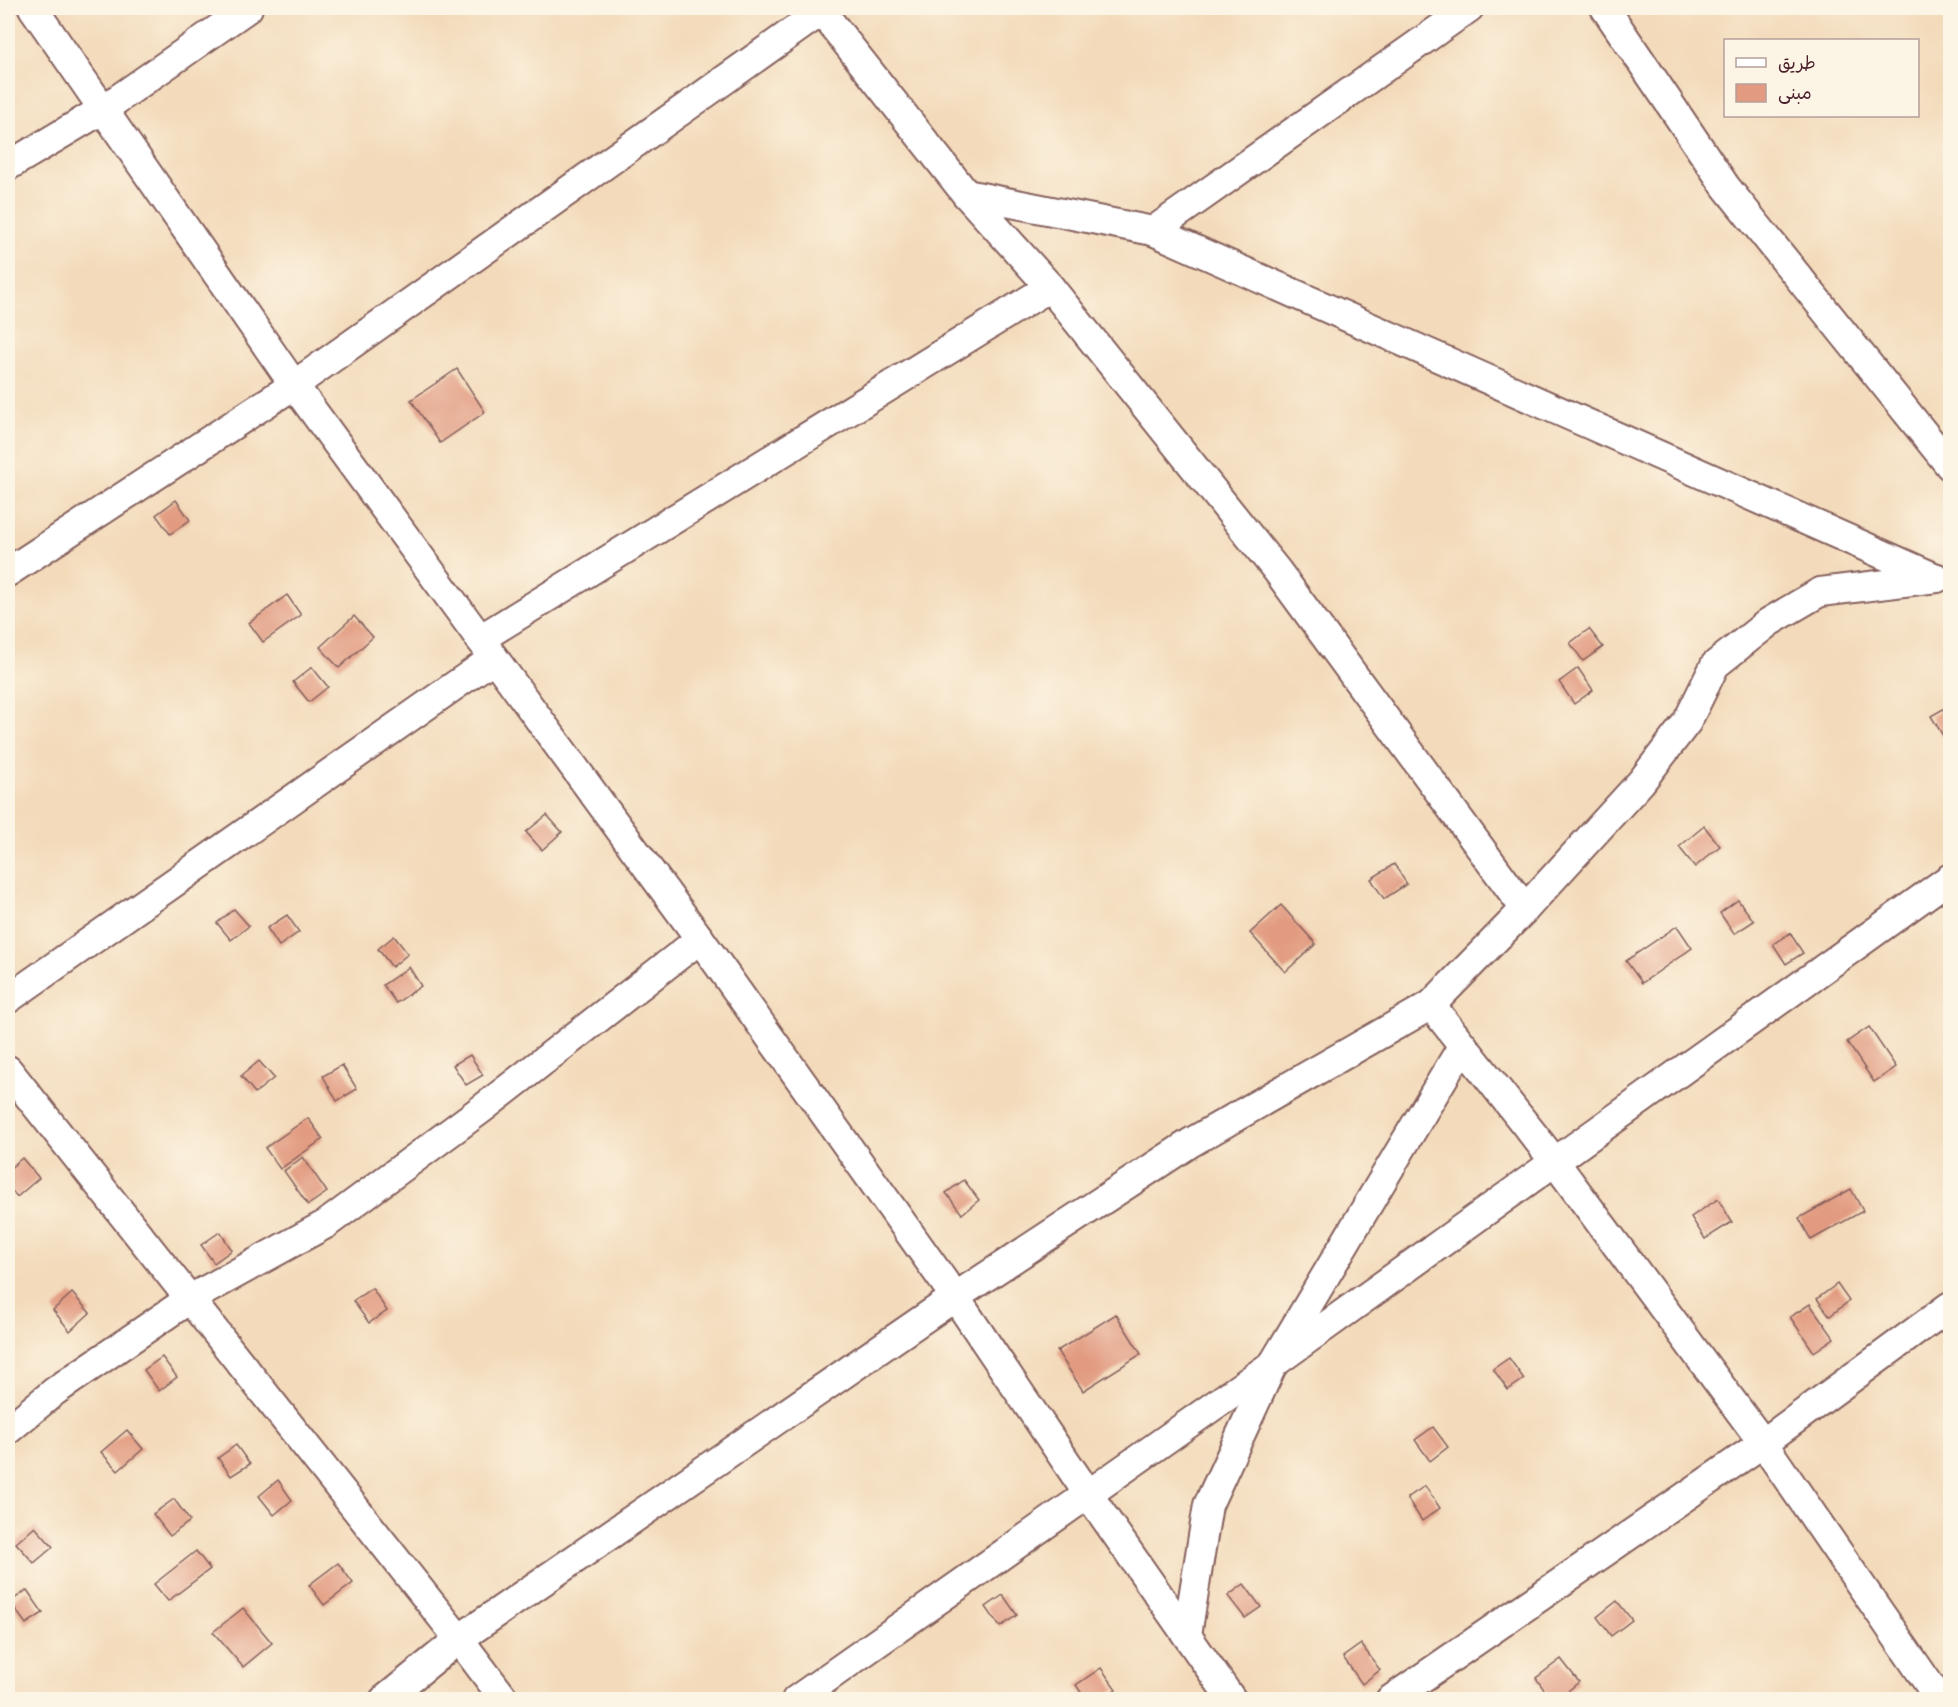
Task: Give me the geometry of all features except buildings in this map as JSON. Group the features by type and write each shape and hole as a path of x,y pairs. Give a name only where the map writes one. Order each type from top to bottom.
{"street":[{"path":"33,8 105,108 294,385 700,939 955,1297 1088,1494 1232,1700"},
{"path":"8,166 105,108 248,8"},
{"path":"8,572 294,385 822,8 966,194 1050,287 1278,572 1525,909"},
{"path":"1153,231 1469,8"},
{"path":"1605,8 1726,188 1950,466"},
{"path":"966,194 1153,231 1943,579"},
{"path":"8,999 487,648 1050,287"},
{"path":"384,1700 459,1639 955,1297 1190,1143 1431,1005 1525,909 1641,782 1686,722 1715,665 1769,622 1820,592 1943,579"},
{"path":"796,1700 1273,1364 1950,878"},
{"path":"8,1430 55,1391 188,1300 326,1224 483,1108 700,939"},
{"path":"1431,1005 1555,1162 1763,1443 1940,1700"},
{"path":"1187,1635 1208,1505 1273,1364 1463,1046"},
{"path":"8,1070 505,1700"},
{"path":"1390,1700 1763,1443 1950,1306"}]}
